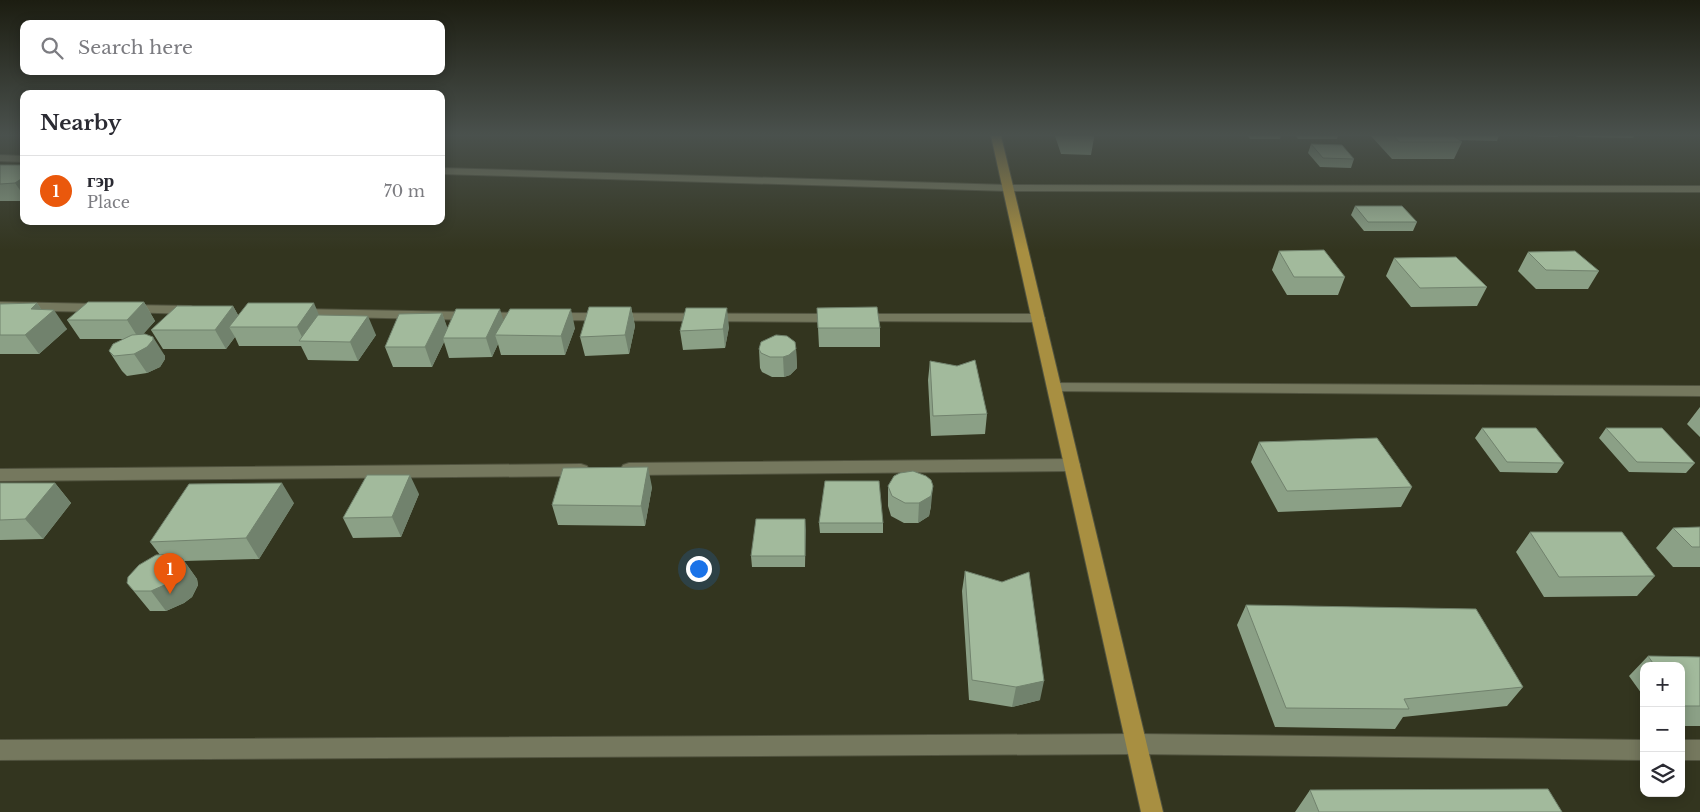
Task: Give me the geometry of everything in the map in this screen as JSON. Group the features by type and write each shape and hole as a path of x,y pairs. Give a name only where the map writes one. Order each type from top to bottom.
{"main road":[{"path":"1005,174 1152,812"}],"street":[{"path":"538,174 1008,188 1700,189"},
{"path":"0,306 206,311"},
{"path":"285,313 458,317 1038,318"},
{"path":"1054,388 1700,391"},
{"path":"615,469 1072,465"},
{"path":"0,475 595,470"},
{"path":"0,750 1136,744 1640,750"},
{"path":"1685,750 1700,750"}],"building":[{"path":"0,174 20,174 20,180 15,183 0,184"},
{"path":"1355,206 1402,206 1417,222 1368,222"},
{"path":"1324,250 1345,277 1294,277 1279,251"},
{"path":"1575,251 1599,271 1546,270 1528,252"},
{"path":"1456,257 1487,287 1420,288 1394,258"},
{"path":"88,302 144,302 127,320 67,320"},
{"path":"37,303 31,309 54,310 25,335 0,335 0,304"},
{"path":"248,303 314,303 297,327 229,327"},
{"path":"177,306 233,306 215,330 151,330"},
{"path":"589,307 631,307 625,335 580,337"},
{"path":"877,307 880,328 818,328 817,308"},
{"path":"686,308 727,308 723,329 680,331"},
{"path":"456,309 500,309 486,338 443,338"},
{"path":"510,309 571,309 561,336 495,335"},
{"path":"442,313 425,347 385,347 399,314"},
{"path":"318,315 368,316 350,342 299,341"},
{"path":"145,334 153,337 153,340 147,347 134,354 114,356 109,351 113,344 132,335"},
{"path":"776,335 787,336 795,342 796,349 783,357 770,357 761,353 759,349 761,342"},
{"path":"975,360 987,414 933,416 930,361 957,366"},
{"path":"1482,428 1536,428 1564,463 1507,462"},
{"path":"1606,428 1662,428 1695,463 1637,462"},
{"path":"1377,438 1412,487 1287,491 1259,442"},
{"path":"648,467 641,506 552,505 563,468"},
{"path":"913,471 931,480 933,486 931,496 919,503 905,503 892,496 888,486 894,476"},
{"path":"367,475 410,475 392,517 343,518"},
{"path":"825,481 879,481 883,523 819,523"},
{"path":"0,483 55,483 25,519 0,520"},
{"path":"282,483 246,538 150,542 189,484"},
{"path":"756,519 805,519 805,556 751,556"},
{"path":"1700,527 1700,547 1692,547 1673,528"},
{"path":"1530,532 1622,532 1655,576 1559,577"},
{"path":"173,554 183,559 184,565 176,577 169,583 151,591 134,591 127,583 128,577 139,565 156,555"},
{"path":"965,571 1002,582 1029,572 1044,681 1016,687 972,680"},
{"path":"1246,605 1476,609 1523,687 1404,699 1409,709 1286,708"},
{"path":"1648,656 1700,657 1700,706 1685,706 1685,662 1652,662"},
{"path":"1548,789 1562,812 1319,812 1310,790"}],"place":[{"name":"гэр","path":"170,594"}]}
